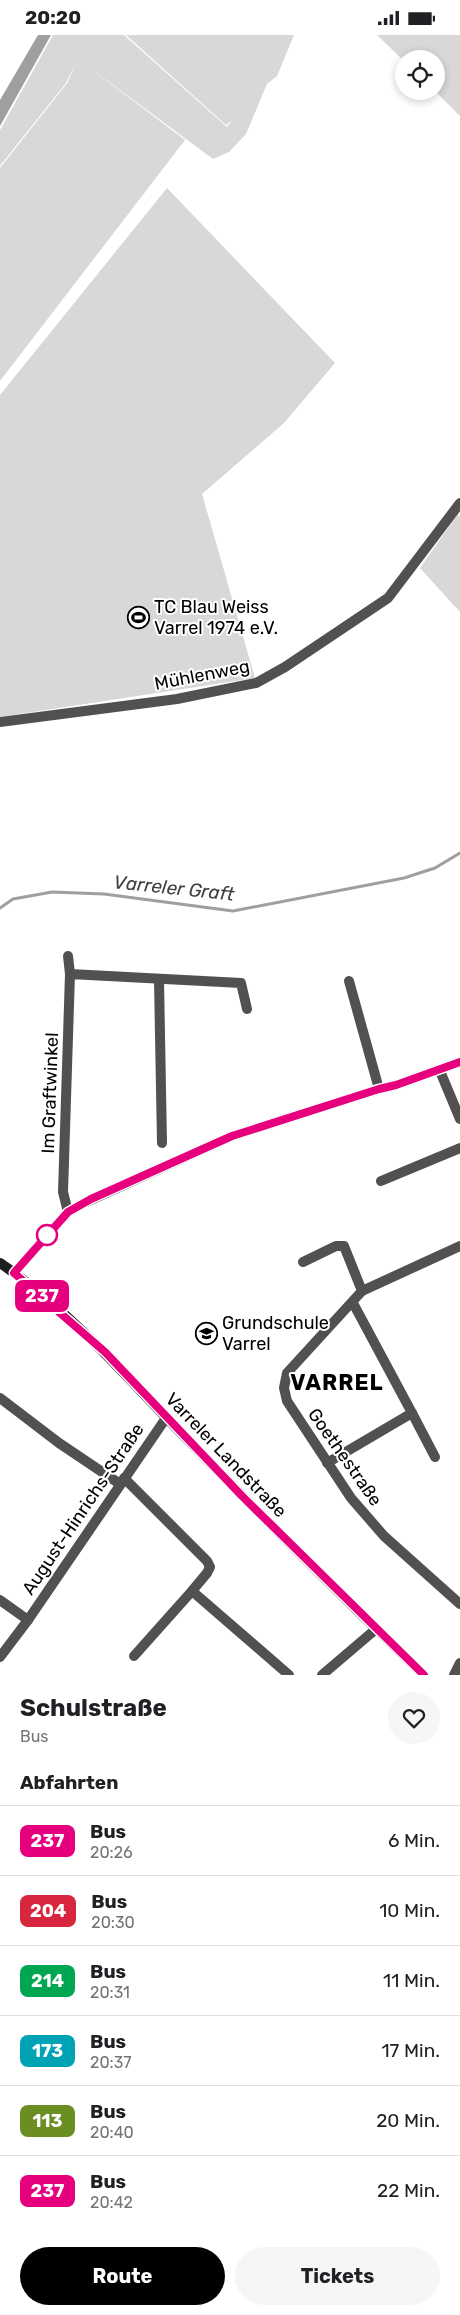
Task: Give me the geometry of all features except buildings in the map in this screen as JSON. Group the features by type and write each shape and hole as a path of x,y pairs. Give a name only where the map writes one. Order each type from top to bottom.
{"main road":[{"path":"14,1273 68,1212 108,1191 232,1136 440,1071 460,1062"},
{"name":"Varreler Landstraße","path":"0,1263 105,1352 166,1418 424,1675"}],"street":[{"name":"Mühlenweg","path":"0,722 177,699 256,683 286,667 388,598 460,503"},
{"name":"Im Graftwinkel","path":"68,957 70,974 63,1192 68,1212"},
{"path":"70,974 241,983 247,1009"},
{"path":"159,980 162,1143"},
{"path":"349,981 379,1089"},
{"path":"440,1071 460,1119"},
{"path":"381,1181 460,1148"},
{"path":"303,1262 336,1246 344,1246 362,1291"},
{"name":"Goethestraße","path":"460,1246 362,1291 287,1373 284,1388 287,1401 326,1463 351,1498 384,1536 460,1604"},
{"path":"353,1303 435,1457"},
{"path":"0,1398 59,1443 122,1481 207,1561 210,1567 207,1573 134,1656"},
{"path":"326,1463 412,1413"},
{"name":"August-Hinrichs-Straße","path":"0,1657 166,1418"},
{"path":"192,1591 289,1675"},
{"name":"August-Hinrichs-Straße","path":"0,1600 28,1619"},
{"path":"322,1675 376,1629"},
{"path":"454,1675 460,1663"}],"shaded area":[{"path":"38,35 51,35 0,126 0,100"},
{"path":"53,35 124,35 227,127 232,120 226,125 126,35 294,35 277,76 267,84 246,134 229,152 213,159 78,59 185,140 0,381 0,168 68,82 75,65 66,83 0,166 0,130"},
{"path":"377,35 460,35 460,116 444,100 445,50 395,50 395,52"},
{"path":"167,188 335,363 284,423 202,494 255,678 0,717 0,395"},
{"path":"458,514 460,517 460,612 420,568"}],"waterway":[{"name":"Varreler Graft","path":"0,908 13,899 52,892 104,894 233,911 404,878 435,868 460,853"}],"bus line":[{"name":"237","path":"424,1675 242,1496 105,1352 14,1273 68,1212 108,1191 232,1136 440,1071 460,1062"}],"place":[{"name":"TC Blau Weiss Varrel 1974 e.V.","path":"138,617"},
{"name":"Grundschule Varrel","path":"206,1333"}],"district":[{"name":"VARREL","path":"337,1382"}]}
